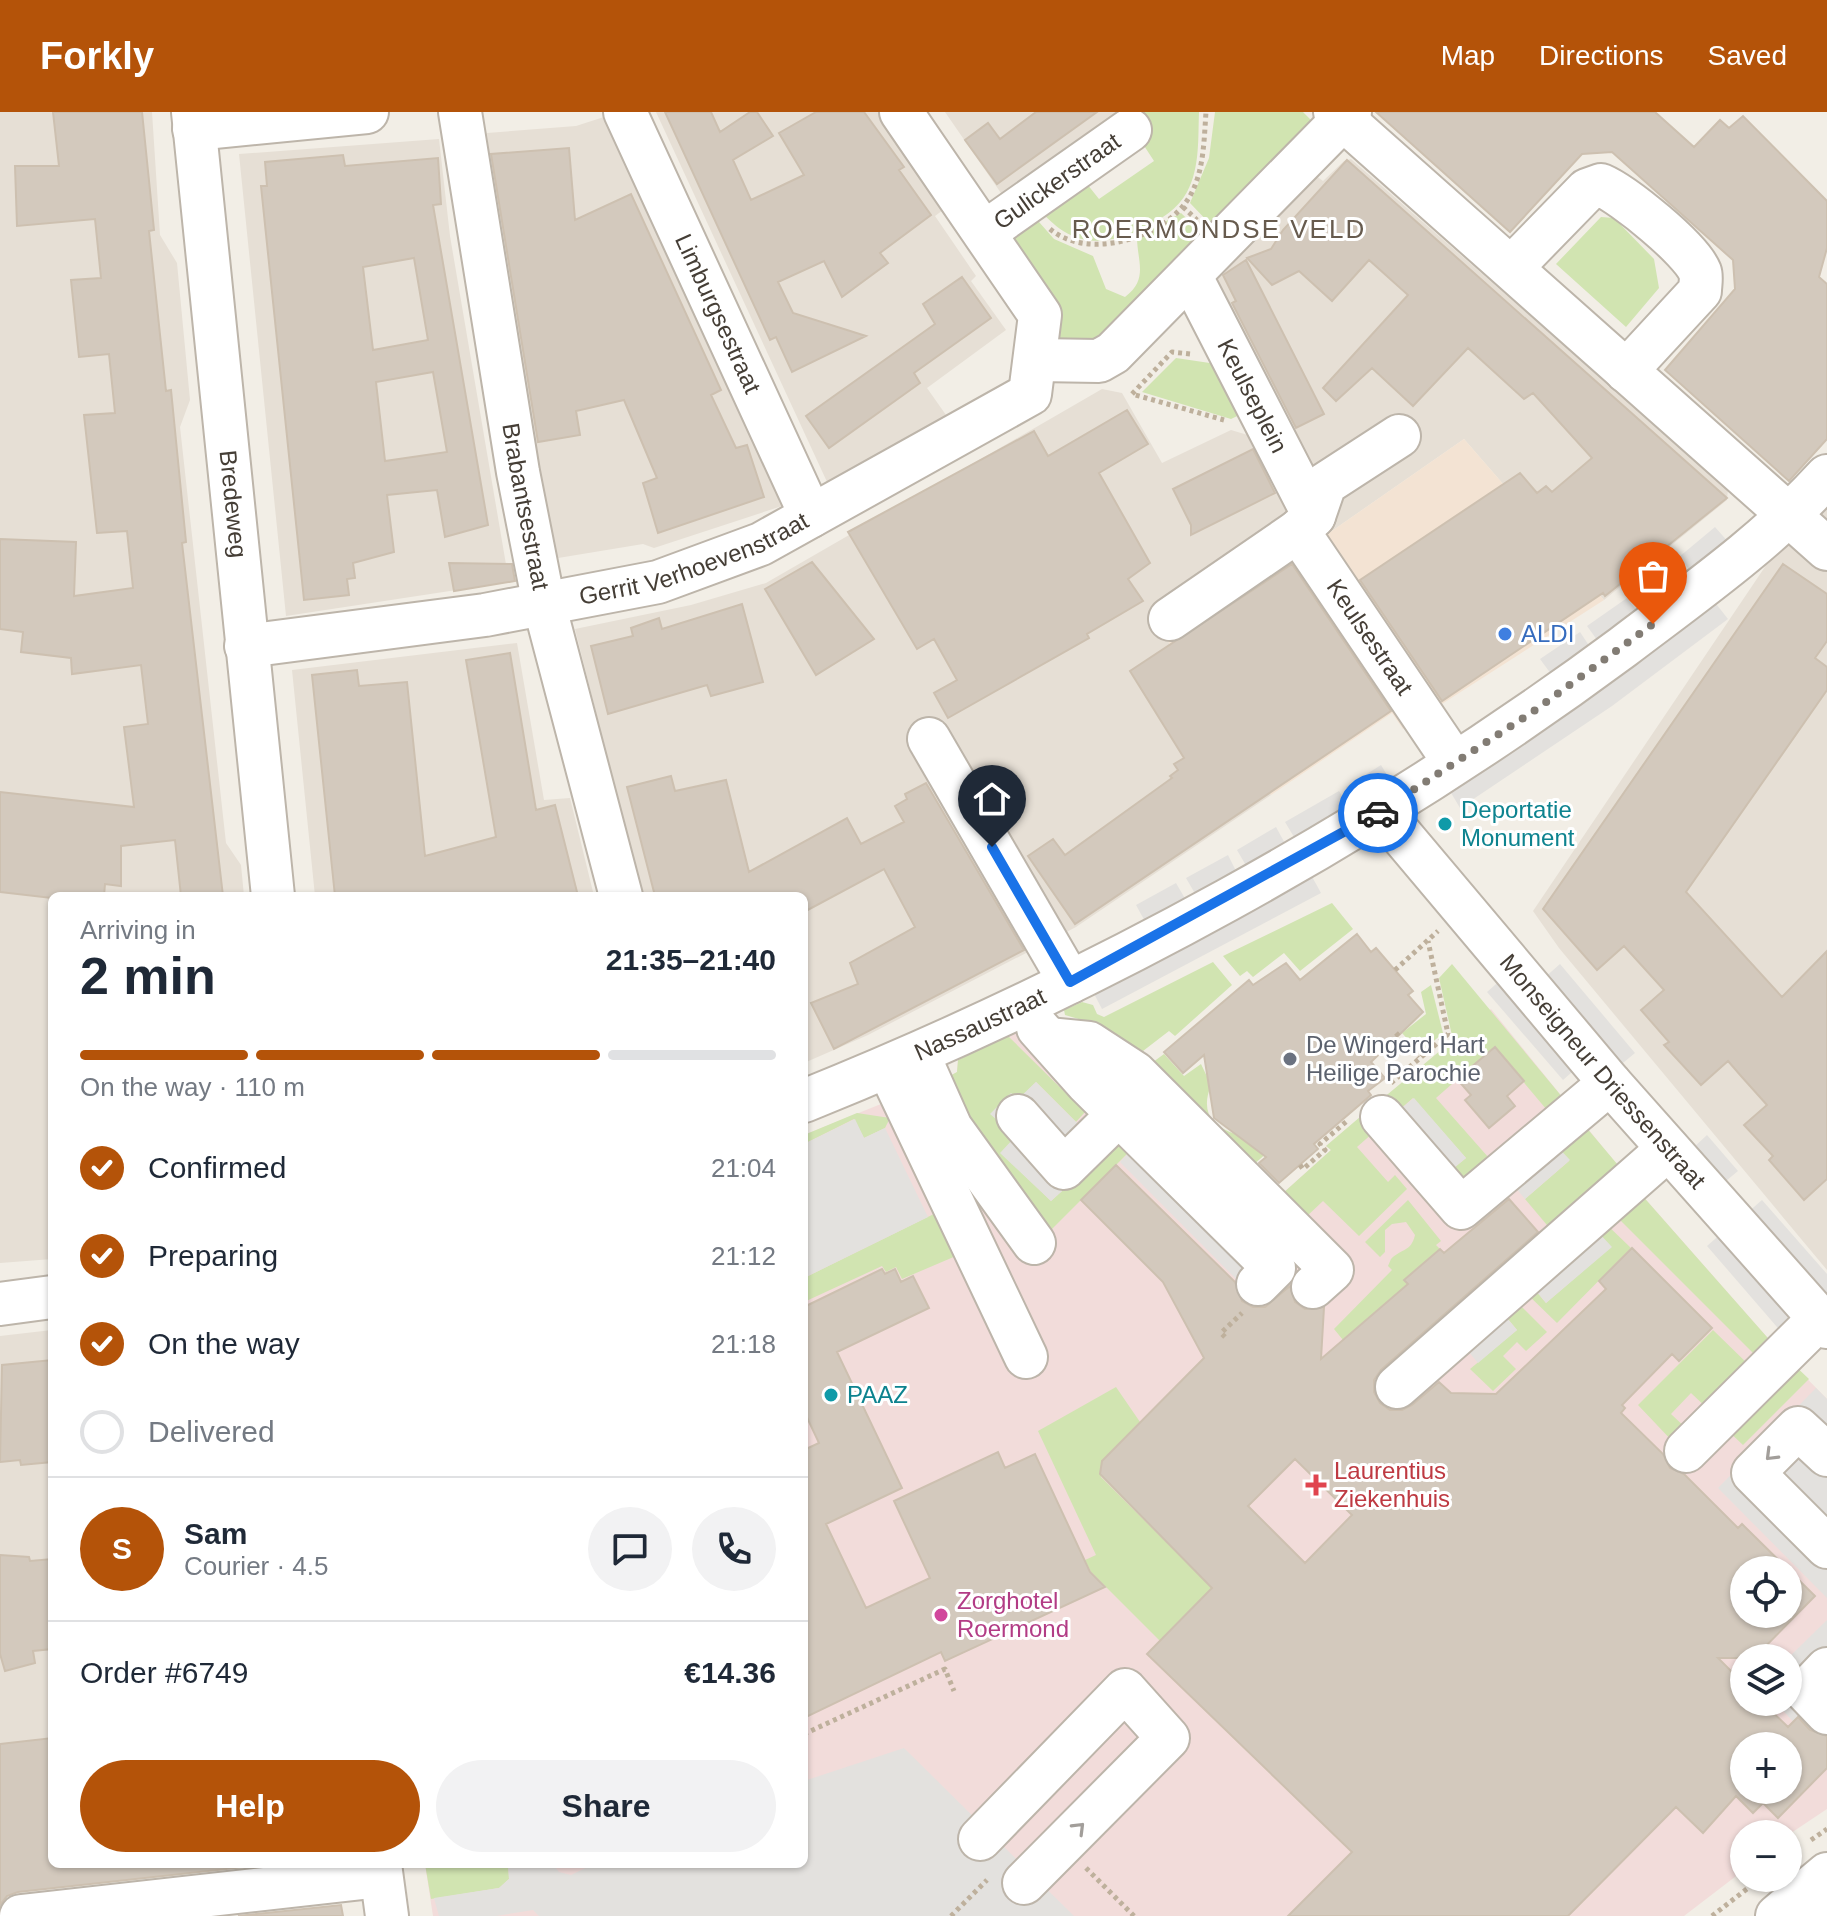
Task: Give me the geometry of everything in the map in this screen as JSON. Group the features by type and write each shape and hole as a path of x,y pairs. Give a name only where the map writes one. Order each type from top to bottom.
{"street":[{"path":"194,120 367,112"},
{"name":"Brabantsestraat","path":"460,112 518,472 544,604 620,892"},
{"name":"Limburgsestraat","path":"625,112 811,516"},
{"name":"Gulickerstraat","path":"901,112 1040,315"},
{"path":"1037,360 1099,361 1113,353 1343,115 1827,549"},
{"name":"Bredeweg","path":"194,120 273,892"},
{"name":"Gulickerstraat","path":"985,232 1130,130"},
{"path":"1512,267 1587,190 1601,185 1621,194 1688,255 1701,273 1700,291 1626,371"},
{"name":"Keulseplein","path":"1190,275 1271,434 1306,524"},
{"name":"Gerrit Verhoevenstraat","path":"246,646 485,615 658,582 761,544 1030,394 1037,360 1040,315"},
{"path":"1170,619 1306,524 1325,484 1399,436"},
{"name":"Nassaustraat","path":"808,1099 1021,1007 1381,811 1604,661 1790,517 1827,476"},
{"name":"Keulsestraat","path":"1306,524 1454,762"},
{"path":"929,739 1070,982"},
{"name":"Monseigneur Driessenstraat","path":"1381,811 1610,1083 1823,1323"},
{"path":"1021,1007 1119,1114 1274,1268 1256,1293"},
{"path":"1048,1039 1089,1043 1135,1073 1332,1270 1313,1287"},
{"path":"903,1060 1034,1243"},
{"name":"Nassaustraat","path":"903,1060 1026,1357"},
{"path":"1375,1105 1461,1208 1610,1083"},
{"path":"1018,1116 1064,1168 1119,1114"},
{"path":"1397,1387 1668,1149"},
{"path":"0,1304 48,1298"},
{"path":"1686,1451 1823,1323"},
{"path":"1827,1455 1798,1428 1753,1473 1827,1547"},
{"path":"1827,1669 1806,1691 1827,1713"},
{"path":"980,1839 1125,1690 1168,1738 1024,1883"},
{"path":"1777,1916 1827,1874"},
{"path":"21,1916 102,1912 383,1885"}],"path":[{"path":"1027,201 1060,237 1084,246 1105,246 1145,231 1172,215 1190,196 1201,165 1206,112"},
{"path":"1233,359 1172,352 1132,394 1271,434"},
{"path":"1395,970 1462,909"},
{"path":"1300,1165 1303,1169 1325,1150 1320,1144 1375,1105 1418,1058 1448,1034 1428,941"},
{"path":"1396,1033 1418,1058"},
{"path":"1225,1337 1221,1333 1256,1293"},
{"path":"808,1732 945,1669 954,1691"},
{"path":"1819,1834 1827,1829"},
{"path":"1062,1845 1134,1916"},
{"path":"1712,1916 1743,1892"}],"shaded area":[{"path":"0,112 152,112 160,235 177,263 190,400 180,427 226,843 241,865 244,892 48,892 48,1259 0,1263"},
{"path":"656,112 878,112 947,207 935,216 976,276 971,281 1006,330 927,388 946,415 828,484"},
{"path":"945,112 1119,112 1003,196"},
{"path":"607,116 788,504 654,548 643,544 552,559 497,241 487,133 576,126"},
{"path":"439,139 450,236 509,582 286,616 239,154"},
{"path":"1351,159 1728,489 1727,500 1604,600 1464,439 1329,533 1211,292 1217,274 1315,175 1323,181 1344,161"},
{"path":"1102,389 1122,393 1162,463 1231,430 1271,442 1307,517 1155,622 1271,795 1076,927 868,1035 808,1061 808,892 641,892 575,629 691,605 766,583"},
{"path":"1464,439 1604,600 1403,729 1392,713 1271,795 1155,622 1275,538 1329,533"},
{"path":"1827,503 1827,1270 1559,948 1533,911 1777,549"},
{"path":"1715,527 1730,544 1693,574 1679,557"},
{"path":"1675,561 1688,578 1647,610 1634,592"},
{"path":"1627,598 1640,615 1600,644 1587,626"},
{"path":"1713,600 1728,619 1612,706 1460,808 1447,786"},
{"path":"1580,632 1592,650 1554,678 1540,659"},
{"path":"517,643 544,800 570,798 593,892 315,892 292,670"},
{"path":"1381,765 1393,785 1358,806 1346,787"},
{"path":"1339,791 1351,811 1297,842 1285,822"},
{"path":"1276,827 1287,847 1248,869 1237,850"},
{"path":"1228,855 1238,875 1197,897 1186,878"},
{"path":"1310,873 1321,893 1102,1009 1091,988"},
{"path":"1176,883 1187,902 1147,925 1136,905"},
{"path":"1560,964 1635,1053 1618,1067 1543,979"},
{"path":"1504,977 1580,1065 1563,1080 1487,992"},
{"name":"Laurentius Ziekenhuis","path":"1491,1009 1640,1193 1774,1345 1827,1399 1827,1809 1802,1826 1802,1820 1730,1820 1730,1881 1684,1916 433,1916 426,1868 808,1868 808,1133 948,1077 957,1072 958,1060 1051,1016 1282,1194 1331,1150 1326,1146"},
{"path":"1036,1082 1076,1122 1114,1144 1051,1201 1000,1153 1016,1136 990,1114 1011,1093 1018,1099"},
{"path":"1414,1098 1466,1158 1449,1172 1397,1112"},
{"path":"855,1119 864,1138 885,1128 928,1217 808,1276 808,1142"},
{"path":"1707,1135 1738,1171 1721,1185 1691,1150"},
{"path":"1554,1143 1570,1160 1525,1199 1510,1181"},
{"path":"1133,1148 1255,1269 1240,1283 1120,1162"},
{"path":"1762,1200 1827,1274 1827,1297 1746,1214"},
{"path":"1596,1230 1612,1247 1546,1303 1532,1286"},
{"path":"1723,1232 1799,1320 1784,1335 1707,1246"},
{"path":"1502,1312 1517,1330 1478,1363 1463,1345"},
{"path":"48,1330 48,1865 0,1872 0,1336"},
{"path":"1816,1388 1827,1399 1827,1598 1802,1573 1802,1556 1785,1556 1718,1488"},
{"path":"1827,1620 1827,1758 1788,1716 1802,1716 1802,1644"},
{"path":"904,1748 1074,1916 539,1916 533,1910 496,1916 439,1916 434,1898 499,1888 509,1879 508,1868 556,1868 571,1875 586,1868 808,1868 808,1780"}],"green space":[{"path":"1122,112 1199,112 1198,153 1191,183 1174,208 1145,227 1102,241 1076,237 1052,222 1040,210 1083,179 1099,199 1154,161"},
{"path":"1215,112 1303,112 1314,123 1211,225 1190,203 1209,158"},
{"path":"1181,213 1202,233 1148,287 1151,296 1100,344 1052,346 1011,236 1032,214 1054,239 1093,256 1106,289 1125,297 1139,276 1137,237"},
{"path":"1601,217 1614,218 1654,259 1659,288 1626,327 1556,264"},
{"path":"1176,358 1230,366 1252,409 1231,419 1142,392"},
{"path":"1332,903 1353,929 1300,971 1284,953 1253,977 1247,971 1240,976 1223,956"},
{"path":"1213,962 1232,985 1175,1036 1169,1031 1143,1051 1089,1022 1065,1015 1064,1010 1082,1002 1093,1005 1097,1014 1104,1017"},
{"path":"1452,964 1568,1104 1552,1116 1494,1047 1436,1098 1496,1166 1471,1184 1449,1172 1466,1158 1413,1098 1397,1112 1376,1104 1453,1040 1439,978"},
{"path":"1431,985 1443,1033 1420,1053 1402,1033 1426,1014 1421,992"},
{"path":"1008,1036 1085,1112 1076,1122 1036,1082 1018,1100 991,1114 1016,1136 1001,1153 1051,1201 1114,1144 1124,1141 1133,1148 1048,1233 969,1118 948,1077 957,1072 958,1060"},
{"path":"1164,1054 1184,1076 1201,1064 1211,1085 1207,1101 1209,1113 1215,1122 1236,1134 1276,1145 1252,1166 1149,1065"},
{"path":"1367,1111 1374,1132 1357,1147 1388,1182 1395,1175 1407,1189 1359,1236 1323,1201 1305,1218 1282,1194 1331,1150 1326,1146"},
{"path":"857,1113 890,1118 885,1128 864,1138 854,1119 808,1142 808,1133"},
{"path":"1580,1120 1623,1171 1552,1231 1525,1199 1569,1161 1554,1143"},
{"path":"1640,1193 1774,1345 1759,1359 1615,1215"},
{"path":"1408,1200 1441,1241 1436,1245 1440,1249 1404,1280 1408,1284 1343,1340 1334,1329 1392,1270 1388,1266 1391,1259 1409,1247 1413,1240 1415,1235 1406,1222 1392,1224 1385,1230 1385,1252 1380,1257 1365,1242"},
{"path":"944,1209 963,1253 902,1279 896,1267 886,1272 882,1266 808,1300 808,1276"},
{"path":"1604,1222 1631,1248 1557,1323 1525,1292 1532,1286 1546,1303 1611,1247 1596,1230"},
{"path":"1515,1300 1547,1332 1526,1351 1517,1342 1503,1356 1516,1369 1493,1391 1470,1369 1517,1330 1502,1312"},
{"path":"1713,1330 1751,1367 1709,1410 1691,1393 1671,1414 1689,1431 1675,1444 1638,1405"},
{"path":"1790,1361 1809,1379 1743,1445 1725,1428"},
{"path":"1116,1387 1140,1422 1102,1461 1101,1477 1212,1588 1160,1641 1091,1572 1085,1560 1096,1555 1038,1431"},
{"path":"426,1868 508,1868 509,1879 499,1888 431,1899"}],"building":[{"path":"53,112 142,112 154,230 149,231 166,391 171,390 186,542 182,543 223,892 181,892 175,840 121,846 121,886 105,884 104,892 48,892 48,898 0,892 0,792 134,807 124,727 148,724 141,665 72,674 71,658 21,652 23,632 0,629 0,539 76,542 74,596 133,588 127,531 97,533 84,415 115,413 109,354 79,357 71,280 101,278 95,219 17,226 15,166 59,166"},
{"path":"665,112 711,112 720,132 750,112 757,112 773,136 733,160 751,200 804,175 779,133 816,112 864,112 904,167 899,170 931,215 880,253 888,263 842,297 824,261 778,282 793,313 866,336 792,372 776,337 770,340"},
{"path":"1036,112 1097,112 997,184 965,140 988,123 1000,139"},
{"path":"1376,112 1655,112 1694,147 1720,120 1729,128 1743,116 1827,201 1827,248 1819,277 1827,284 1827,439 1789,481 1665,370 1735,289 1733,260 1612,152 1582,154 1510,232"},
{"path":"569,148 575,220 631,194 721,390 711,395 736,448 747,445 764,497 658,533 643,483 657,478 624,400 576,411 580,435 538,442 491,154"},
{"path":"343,155 345,166 438,158 441,204 433,205 488,525 445,537 437,490 387,495 394,552 353,563 355,578 347,579 349,595 304,600 261,186 267,186 265,162","holes":["414,258 428,340 373,350 363,267","433,372 447,452 385,461 376,382"]},
{"path":"1347,160 1727,498 1605,596 1603,593 1442,701 1360,580 1520,473 1537,493 1546,486 1552,492 1592,458 1533,393 1524,399 1468,348 1413,406 1372,368 1336,401 1323,388 1408,295 1369,260 1332,301 1299,271 1272,285 1247,258 1271,249 1283,230"},
{"path":"1246,260 1324,414 1296,428 1232,303 1236,301 1223,275"},
{"path":"962,277 991,318 914,373 920,383 829,448 806,416 935,324 923,304"},
{"path":"1127,410 1148,444 1099,473 1150,563 1128,579 1143,601 1087,634 1089,638 948,718 934,693 957,680 934,639 917,649 848,532 1034,431 1048,456"},
{"path":"1253,449 1275,493 1191,535 1191,525 1173,489"},
{"path":"812,562 874,639 816,675 765,589"},
{"path":"449,563 512,564 515,581 454,591"},
{"path":"1292,564 1391,711 1075,924 1028,856 1053,839 1065,855 1172,778 1170,776 1178,770 1174,764 1184,758 1130,671"},
{"path":"1783,564 1827,594 1827,641 1815,658 1827,667 1827,690 1686,892 1782,997 1827,951 1827,1179 1804,1200 1769,1160 1773,1156 1744,1125 1767,1105 1728,1061 1701,1085 1664,1045 1669,1042 1641,1010 1664,990 1624,946 1597,970 1543,909"},
{"path":"742,604 763,682 711,696 707,685 608,714 591,646 633,636 631,628 659,618 662,629"},
{"path":"510,653 536,810 555,805 577,892 335,892 312,675 357,670 359,686 407,682 425,856 496,837 466,660"},
{"path":"671,776 675,791 726,780 749,872 847,818 861,844 904,822 895,806 907,799 905,794 926,783 1024,950 834,1049 811,1003 858,984 850,963 915,927 884,869 808,910 808,892 654,892 627,787"},
{"name":"De Wingerd Hart Heilige Parochie","path":"1357,934 1371,952 1376,948 1413,991 1408,995 1423,1012 1371,1062 1385,1078 1368,1091 1371,1095 1314,1144 1318,1149 1279,1183 1259,1163 1266,1157 1214,1118 1204,1055 1183,1073 1164,1052 1249,980 1253,985 1286,963 1300,980"},
{"path":"1495,1047 1524,1081 1507,1096 1515,1106 1489,1128 1465,1100 1471,1095 1457,1079"},
{"path":"1116,1165 1235,1282 1242,1301 1253,1307 1265,1307 1290,1286 1295,1302 1305,1309 1324,1307 1321,1359 1408,1284 1404,1280 1440,1249 1444,1253 1509,1199 1538,1232 1381,1370 1374,1380 1374,1392 1380,1403 1390,1410 1402,1410 1439,1382 1451,1393 1496,1394 1606,1289 1599,1281 1632,1248 1712,1328 1679,1361 1672,1354 1622,1405 1625,1408 1621,1413 1663,1454 1670,1468 1684,1474 1738,1528 1742,1524 1774,1556 1730,1556 1730,1628 1784,1628 1768,1644 1730,1644 1730,1658 1718,1658 1730,1670 1730,1716 1777,1716 1788,1727 1798,1717 1810,1730 1827,1736 1827,1768 1802,1794 1802,1732 1730,1732 1730,1803 1703,1833 1676,1807 1568,1916 1288,1916 1352,1852 1147,1654 1212,1588 1100,1474 1102,1461 1204,1358 1163,1282 1081,1200","holes":["1295,1459 1352,1515 1305,1563 1248,1506"]},
{"path":"882,1269 885,1274 895,1269 901,1282 913,1276 929,1308 837,1352 902,1488 826,1524 866,1608 930,1578 894,1501 998,1452 1005,1468 1035,1454 1090,1572 1105,1587 945,1661 941,1652 808,1716 808,1448 819,1443 808,1420 808,1305"},
{"path":"48,1360 48,1462 21,1465 20,1460 0,1462 2,1365"},
{"path":"0,1555 29,1557 30,1561 48,1559 48,1649 33,1651 35,1663 5,1671 0,1654"},
{"path":"1802,1583 1815,1596 1802,1609"},
{"path":"48,1738 48,1868 236,1868 18,1892 7,1896 0,1905 0,1744"},
{"path":"1744,1804 1762,1804 1753,1813"},
{"path":"1764,1804 1792,1804 1778,1818"},
{"path":"341,1905 343,1916 238,1916"}],"way so far":[{"path":"1378,813 1531,713 1653,624"}],"place":[{"name":"ALDI","path":"1505,634"},
{"name":"Deportatie Monument","path":"1445,824"},
{"name":"De Wingerd Hart Heilige Parochie","path":"1290,1059"},
{"name":"PAAZ","path":"831,1395"},
{"name":"Laurentius Ziekenhuis","path":"1316,1485"},
{"name":"Zorghotel Roermond","path":"941,1615"}],"district":[{"name":"ROERMONDSE VELD","path":"1219,229"}],"route":[{"path":"992,847 1070,982 1307,855 1378,813"}]}
